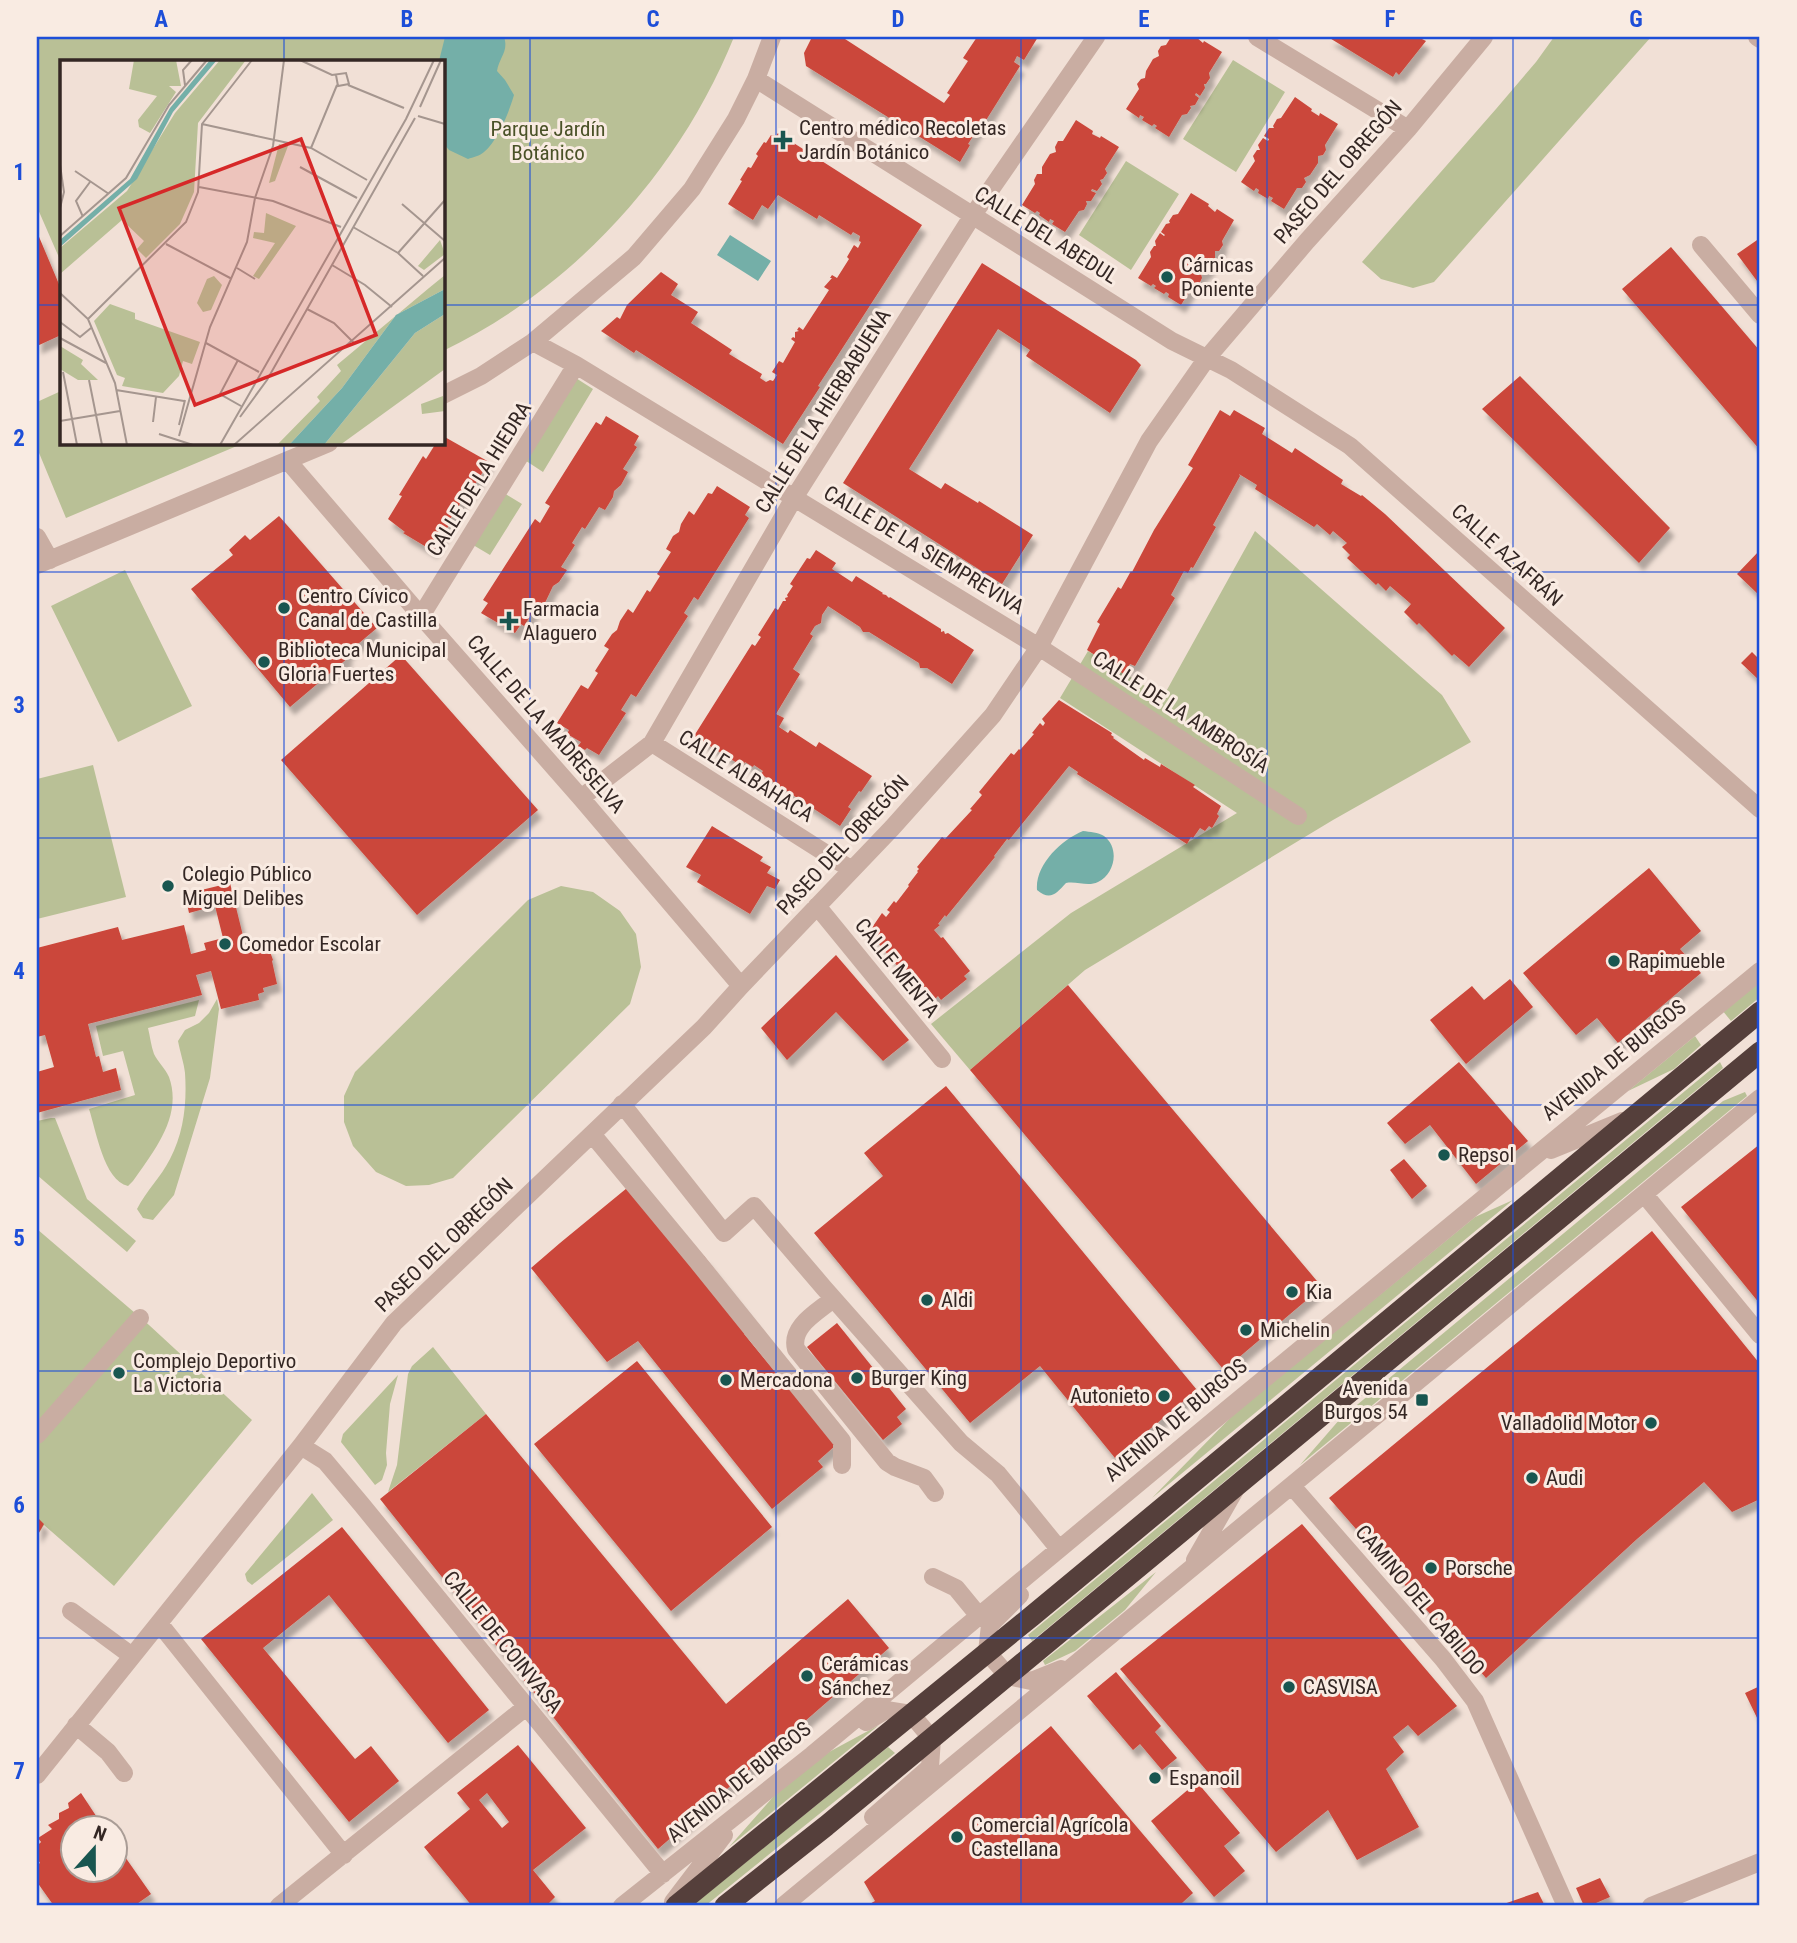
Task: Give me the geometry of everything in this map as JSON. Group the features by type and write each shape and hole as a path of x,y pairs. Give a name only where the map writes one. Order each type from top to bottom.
{"highway":[{"path":"677,1906 1760,1012"},
{"path":"726,1906 932,1739 1760,1052"}],"street":[{"path":"444,394 481,376 533,342 634,257 692,189 736,119 756,79 772,37"},
{"name":"CALLE DE LA HIERBABUENA","path":"580,798 652,743 794,498 973,215 1096,37"},
{"path":"1257,37 1408,129"},
{"name":"PASEO DEL OBREGÓN","path":"37,1775 301,1446 394,1323 705,1027 892,828 993,715 1039,647 1149,441 1207,358 1408,129 1484,37"},
{"name":"CALLE DEL ABEDUL","path":"756,79 1172,341 1207,358"},
{"path":"1701,245 1760,315"},
{"name":"CALLE DE LA SIEMPREVIVA","path":"533,342 576,365 1039,647"},
{"name":"CALLE AZAFRÁN","path":"1207,358 1231,370 1350,446 1760,809"},
{"name":"CALLE DE LA HIEDRA","path":"421,616 576,365"},
{"path":"37,537 43,563 327,444"},
{"name":"CALLE DE LA MADRESELVA","path":"289,461 741,986"},
{"name":"CALLE DE LA AMBROSÍA","path":"1039,647 1298,816"},
{"name":"CALLE ALBAHACA","path":"652,743 852,870"},
{"name":"CALLE MENTA","path":"817,906 942,1059"},
{"name":"AVENIDA DE BURGOS","path":"622,1906 812,1755 1760,971"},
{"path":"783,1906 1760,1098"},
{"path":"622,1104 724,1233 754,1206 961,1443 998,1474 1059,1549"},
{"path":"1534,1157 1635,1116"},
{"path":"592,1134 842,1441 842,1465"},
{"path":"1644,1194 1760,1335"},
{"path":"834,1299 797,1331 794,1341 796,1349 887,1462 923,1478 935,1493"},
{"path":"37,1435 140,1318"},
{"path":"1080,1661 1031,1681 1008,1676 987,1652 990,1625 1016,1599 1075,1550 1209,1424"},
{"name":"CALLE DE COINVASA","path":"301,1446 324,1461 663,1874"},
{"path":"1188,1572 1238,1486"},
{"name":"CAMINO DEL CABILDO","path":"1292,1486 1443,1659 1475,1701 1566,1906"},
{"path":"933,1577 956,1588 979,1616"},
{"path":"71,1611 132,1656"},
{"path":"159,1623 344,1855"},
{"path":"279,1906 526,1706"},
{"path":"777,1906 832,1853 930,1767 932,1739 911,1714 886,1710 812,1755"},
{"path":"76,1725 108,1752 124,1773"},
{"path":"670,1906 741,1813"},
{"path":"1651,1906 1760,1862"}],"green space":[{"name":"Parque Jardín Botánico","path":"37,37 734,37 684,134 653,179 617,221 578,259 536,294 491,325 444,350 444,60 60,60 60,260 37,207"},
{"path":"1554,37 1651,37 1434,282 1413,288 1381,279 1362,262 1496,109"},
{"path":"1233,60 1285,92 1236,172 1183,139"},
{"path":"1126,161 1179,194 1131,270 1079,235"},
{"path":"568,373 593,389 543,472 517,455"},
{"path":"60,391 60,444 242,444 66,518 37,448 37,402"},
{"path":"494,487 522,504 490,555 463,539"},
{"path":"1255,531 1442,695 1471,742 1333,820 1085,970 970,1070 931,1024 1071,913 1237,813 1060,698 1088,651 1163,697"},
{"path":"125,570 192,706 118,742 51,606"},
{"path":"93,765 126,897 37,919 37,779"},
{"path":"561,886 593,892 620,911 636,934 641,967 630,1004 453,1178 429,1185 406,1186 376,1172 353,1146 344,1122 344,1096 355,1072 528,900"},
{"path":"1760,980 1760,997 1731,1021 1722,1010"},
{"path":"217,999 219,1009 210,1078 174,1195 153,1220 143,1218 137,1209 170,1159 181,1128 186,1084 178,1041 185,1030 199,1023 209,1013"},
{"path":"199,1000 195,1016 148,1028 154,1054 169,1077 172,1105 169,1119 157,1145 128,1186 113,1175 107,1165 89,1109 135,1095 123,1051 103,1056 96,1026"},
{"path":"1695,1036 1701,1045 1674,1069 1628,1091"},
{"path":"1720,1062 1723,1068 1032,1641 1028,1635"},
{"path":"1745,1092 1747,1096 1300,1465 1340,1419 1723,1101"},
{"path":"55,1118 87,1199 136,1241 127,1252 37,1175 37,1121"},
{"path":"1513,1200 1152,1498 1235,1413 1475,1217"},
{"name":"Complejo Deportivo La Victoria","path":"37,1229 149,1325 252,1420 114,1586 44,1525 37,1536"},
{"path":"433,1347 486,1414 388,1492 397,1465 408,1374 412,1366"},
{"path":"398,1375 390,1404 387,1465 382,1480 375,1485 341,1442 343,1434"},
{"path":"312,1493 333,1520 252,1585 245,1574"},
{"path":"1156,1572 1125,1610 1075,1651 1045,1665 1043,1661"},
{"path":"879,1725 729,1847 781,1788 829,1752"},
{"path":"888,1747 895,1753 705,1906 692,1906"}],"water":[{"path":"445,37 504,37 505,50 497,71 514,95 512,102 489,147 481,154 468,159 449,150 444,144 444,60 439,60"},
{"path":"730,235 771,261 758,281 717,255"},
{"path":"1083,831 1099,834 1109,841 1114,854 1108,873 1094,883 1066,883 1049,896 1037,890 1040,871 1051,854 1066,840"}],"building":[{"path":"812,37 847,37 845,39 944,103 950,95 947,93 968,61 963,58 977,37 1038,37 1024,60 1017,56 1014,62 1020,66 968,144 970,145 960,162 806,66 804,53"},
{"path":"1171,37 1196,37 1222,52 1209,73 1210,78 1204,84 1205,88 1200,96 1196,93 1199,98 1195,105 1190,106 1187,114 1182,115 1169,137 1155,128 1157,126 1154,124 1152,126 1142,120 1144,117 1140,115 1139,118 1126,109 1139,89 1137,84 1145,78 1153,59 1159,56 1161,46 1166,45"},
{"path":"1328,37 1418,37 1426,41 1399,75 1396,72 1393,77"},
{"path":"1295,97 1312,109 1311,111 1319,116 1320,113 1338,124 1325,145 1323,155 1318,156 1318,163 1310,175 1304,178 1306,182 1302,188 1297,188 1284,209 1271,201 1273,198 1269,196 1268,199 1258,193 1256,188 1254,191 1241,182 1255,161 1253,156 1260,150 1258,145 1263,138 1268,141 1264,136 1269,128 1274,128 1277,119 1281,118"},
{"path":"1076,120 1093,131 1092,134 1100,138 1101,136 1119,147 1105,169 1107,173 1100,180 1102,184 1097,191 1092,189 1091,191 1096,193 1091,201 1086,201 1084,210 1079,211 1065,232 1052,224 1054,221 1050,219 1049,222 1037,211 1035,213 1022,205 1035,184 1037,174 1042,174 1042,167 1050,154 1056,152 1058,141 1063,141"},
{"path":"778,133 922,225 783,444 636,350 634,353 601,331 617,317 620,319 627,305 661,272 678,284 671,295 698,312 691,323 732,350 729,354 762,374 760,378 766,382 773,381 777,375 772,372 779,361 783,363 795,342 791,339 795,338 795,332 799,331 799,327 803,330 829,290 824,287 832,275 837,278 854,245 858,248 861,242 860,236 853,232 851,235 819,215 817,219 778,195 768,209 762,205 753,220 728,204 764,142 766,143 771,135 776,136"},
{"path":"1191,193 1209,204 1215,212 1217,209 1234,220 1222,241 1223,245 1219,251 1215,251 1215,258 1207,271 1201,274 1199,284 1194,284 1181,305 1168,297 1166,292 1164,294 1154,288 1156,286 1153,284 1151,286 1138,278 1151,257 1150,252 1156,246 1155,241 1160,233 1165,235 1161,232 1166,224 1170,223 1173,215 1178,214"},
{"path":"37,232 60,287 60,335 37,346"},
{"path":"1760,238 1760,285 1737,254"},
{"path":"1671,247 1760,351 1760,450 1622,289"},
{"path":"982,263 1141,365 1110,413 1026,356 1030,350 998,329 909,469 941,489 945,483 978,503 979,501 1033,535 1002,584 843,483"},
{"path":"1520,376 1670,528 1639,563 1482,409"},
{"path":"1220,410 1230,416 1234,410 1265,428 1262,434 1292,453 1295,448 1343,480 1341,484 1362,495 1385,514 1505,628 1469,667 1454,654 1452,656 1404,612 1411,604 1390,586 1386,591 1378,583 1376,585 1347,558 1350,555 1342,547 1347,543 1333,531 1330,535 1317,524 1314,527 1255,489 1257,485 1239,474 1213,525 1216,527 1193,568 1191,567 1188,573 1184,571 1171,595 1175,598 1135,666 1130,664 1124,674 1087,650 1100,624 1097,622 1118,587 1121,589 1132,572 1154,530 1193,468 1188,465"},
{"path":"606,416 639,436 634,445 637,447 623,469 628,472 614,491 605,510 599,507 585,529 582,527 572,543 575,545 561,567 567,570 553,586 543,607 538,604 524,626 521,624 515,633 481,613 488,603 483,600 535,519 540,523 550,506 545,503 596,422 601,425"},
{"path":"444,437 489,462 450,519 452,520 433,551 403,533 405,532 388,519 423,456 426,459 435,444 444,444"},
{"path":"717,486 750,507 745,515 749,518 698,600 694,597 684,613 688,616 636,697 631,694 621,710 626,713 599,755 587,748 585,750 578,746 581,742 567,734 569,730 557,723 581,685 588,689 598,673 595,671 609,649 604,646 617,630 628,609 633,613 647,590 650,592 660,576 657,574 671,552 666,549 673,536 679,532 689,511 694,515 708,493 712,494"},
{"name":"Centro Cívico Canal de Castilla","path":"279,516 377,628 346,654 349,657 290,707 191,589 233,555 229,550 245,535 250,540"},
{"path":"816,550 836,563 832,569 852,582 856,576 941,629 941,632 948,633 974,650 952,684 927,668 920,668 919,663 869,632 863,632 860,627 828,606 822,615 821,623 815,626 810,634 813,636 793,669 800,674 776,714 784,718 779,727 788,733 790,730 816,747 819,742 872,776 848,807 851,809 840,826 761,774 763,771 754,765 753,767 745,762 742,766 694,736 752,644 755,646 761,637 758,635 775,608 778,610 783,601 786,601 785,598 793,586 790,584 807,558 810,559"},
{"path":"1760,550 1760,596 1737,574"},
{"path":"1752,652 1760,660 1760,681 1741,663"},
{"path":"401,655 538,810 417,915 281,760"},
{"path":"1059,700 1112,733 1113,738 1144,760 1145,758 1160,767 1161,764 1195,785 1193,787 1221,806 1217,814 1219,816 1212,828 1209,826 1205,831 1200,828 1187,844 1077,774 1078,772 1069,766 934,930 943,937 970,971 964,976 967,979 941,1000 938,996 932,1002 919,983 912,979 910,981 869,932 882,913 886,917 890,912 887,910 909,886 918,872 917,867 942,837 945,839 972,810 970,809 982,795 979,792 1011,753 1014,755 1020,750 1040,723 1043,726 1045,723 1042,719"},
{"path":"712,826 763,857 760,861 771,867 767,873 780,880 775,889 767,886 750,914 697,882 701,875 686,867"},
{"name":"Rapimueble","path":"1649,868 1701,931 1680,949 1701,973 1618,1043 1597,1018 1576,1035 1523,973"},
{"path":"230,883 247,952 268,946 277,984 263,988 264,992 258,994 259,1000 221,1009 211,971 196,975 202,995 88,1024 96,1057 99,1056 103,1072 116,1068 121,1090 37,1113 37,1072 54,1067 45,1035 37,1037 37,948 118,927 122,940 184,925 191,954 206,950 204,943 223,938 215,906 189,913 185,894"},
{"path":"836,955 909,1040 883,1061 836,1012 787,1060 761,1028"},
{"path":"1510,979 1533,1007 1466,1064 1430,1020 1472,986 1484,1000"},
{"path":"1068,985 1322,1287 1224,1370 970,1070"},
{"path":"1459,1062 1528,1141 1476,1184 1430,1125 1405,1144 1387,1123"},
{"path":"946,1086 1197,1390 1115,1458 1040,1366 970,1423 814,1233 883,1176 864,1153"},
{"path":"1760,1144 1760,1304 1681,1207"},
{"path":"1404,1159 1427,1186 1412,1199 1390,1170"},
{"name":"Mercadona","path":"627,1188 691,1266 704,1256 757,1324 744,1334 836,1445 818,1461 823,1467 772,1509 638,1341 607,1362 531,1268"},
{"path":"1652,1231 1760,1364 1760,1499 1732,1512 1704,1482 1637,1539 1486,1678 1329,1498"},
{"name":"Burger King","path":"837,1323 906,1409 897,1417 902,1424 883,1440 807,1347"},
{"path":"637,1361 772,1527 671,1611 534,1444"},
{"path":"486,1414 726,1704 848,1599 889,1648 658,1849 380,1499"},
{"path":"37,1517 44,1524 37,1536"},
{"name":"CASVISA","path":"1302,1524 1457,1706 1418,1736 1408,1725 1393,1737 1404,1752 1386,1769 1419,1827 1357,1860 1328,1810 1276,1852 1120,1669"},
{"path":"342,1527 489,1710 448,1743 329,1595 263,1648 355,1759 371,1746 399,1781 349,1822 201,1639"},
{"path":"1116,1672 1161,1726 1155,1732 1177,1758 1162,1770 1140,1744 1133,1750 1087,1696"},
{"path":"1760,1686 1760,1724 1745,1693"},
{"path":"1051,1726 1193,1893 1182,1903 1183,1906 866,1906 875,1901 864,1882"},
{"path":"518,1745 586,1828 533,1870 555,1897 548,1904 550,1906 472,1906 424,1847 470,1809 457,1793","holes":["487,1793 509,1822 502,1828 479,1800"]},
{"path":"1197,1782 1240,1833 1224,1846 1245,1871 1214,1897 1151,1821"},
{"path":"81,1793 95,1814 60,1814 60,1884 130,1884 130,1864 151,1894 134,1906 54,1906 37,1882 37,1865 40,1863 37,1846 41,1842 38,1838 52,1829 48,1825 59,1819 59,1813 69,1808 68,1803"},
{"path":"1600,1878 1610,1897 1584,1906 1576,1888"},
{"path":"1538,1892 1545,1906 1498,1906"}],"place":[{"name":"Centro médico Recoletas Jardín Botánico","path":"783,140"},
{"name":"Cárnicas Poniente","path":"1167,277"},
{"name":"Centro Cívico Canal de Castilla","path":"284,608"},
{"name":"Farmacia Alaguero","path":"509,621"},
{"name":"Biblioteca Municipal Gloria Fuertes","path":"264,662"},
{"name":"Colegio Público Miguel Delibes","path":"168,886"},
{"name":"Comedor Escolar","path":"225,944"},
{"name":"Rapimueble","path":"1614,961"},
{"name":"Repsol","path":"1444,1155"},
{"name":"Kia","path":"1292,1292"},
{"name":"Aldi","path":"927,1300"},
{"name":"Michelin","path":"1246,1330"},
{"name":"Complejo Deportivo La Victoria","path":"119,1373"},
{"name":"Burger King","path":"857,1378"},
{"name":"Mercadona","path":"726,1380"},
{"name":"Autonieto","path":"1164,1396"},
{"name":"Avenida Burgos 54","path":"1422,1400"},
{"name":"Valladolid Motor","path":"1651,1423"},
{"name":"Audi","path":"1532,1478"},
{"name":"Porsche","path":"1431,1568"},
{"name":"Cerámicas Sánchez","path":"807,1676"},
{"name":"CASVISA","path":"1289,1687"},
{"name":"Espanoil","path":"1155,1778"},
{"name":"Comercial Agrícola Castellana","path":"957,1837"}]}
